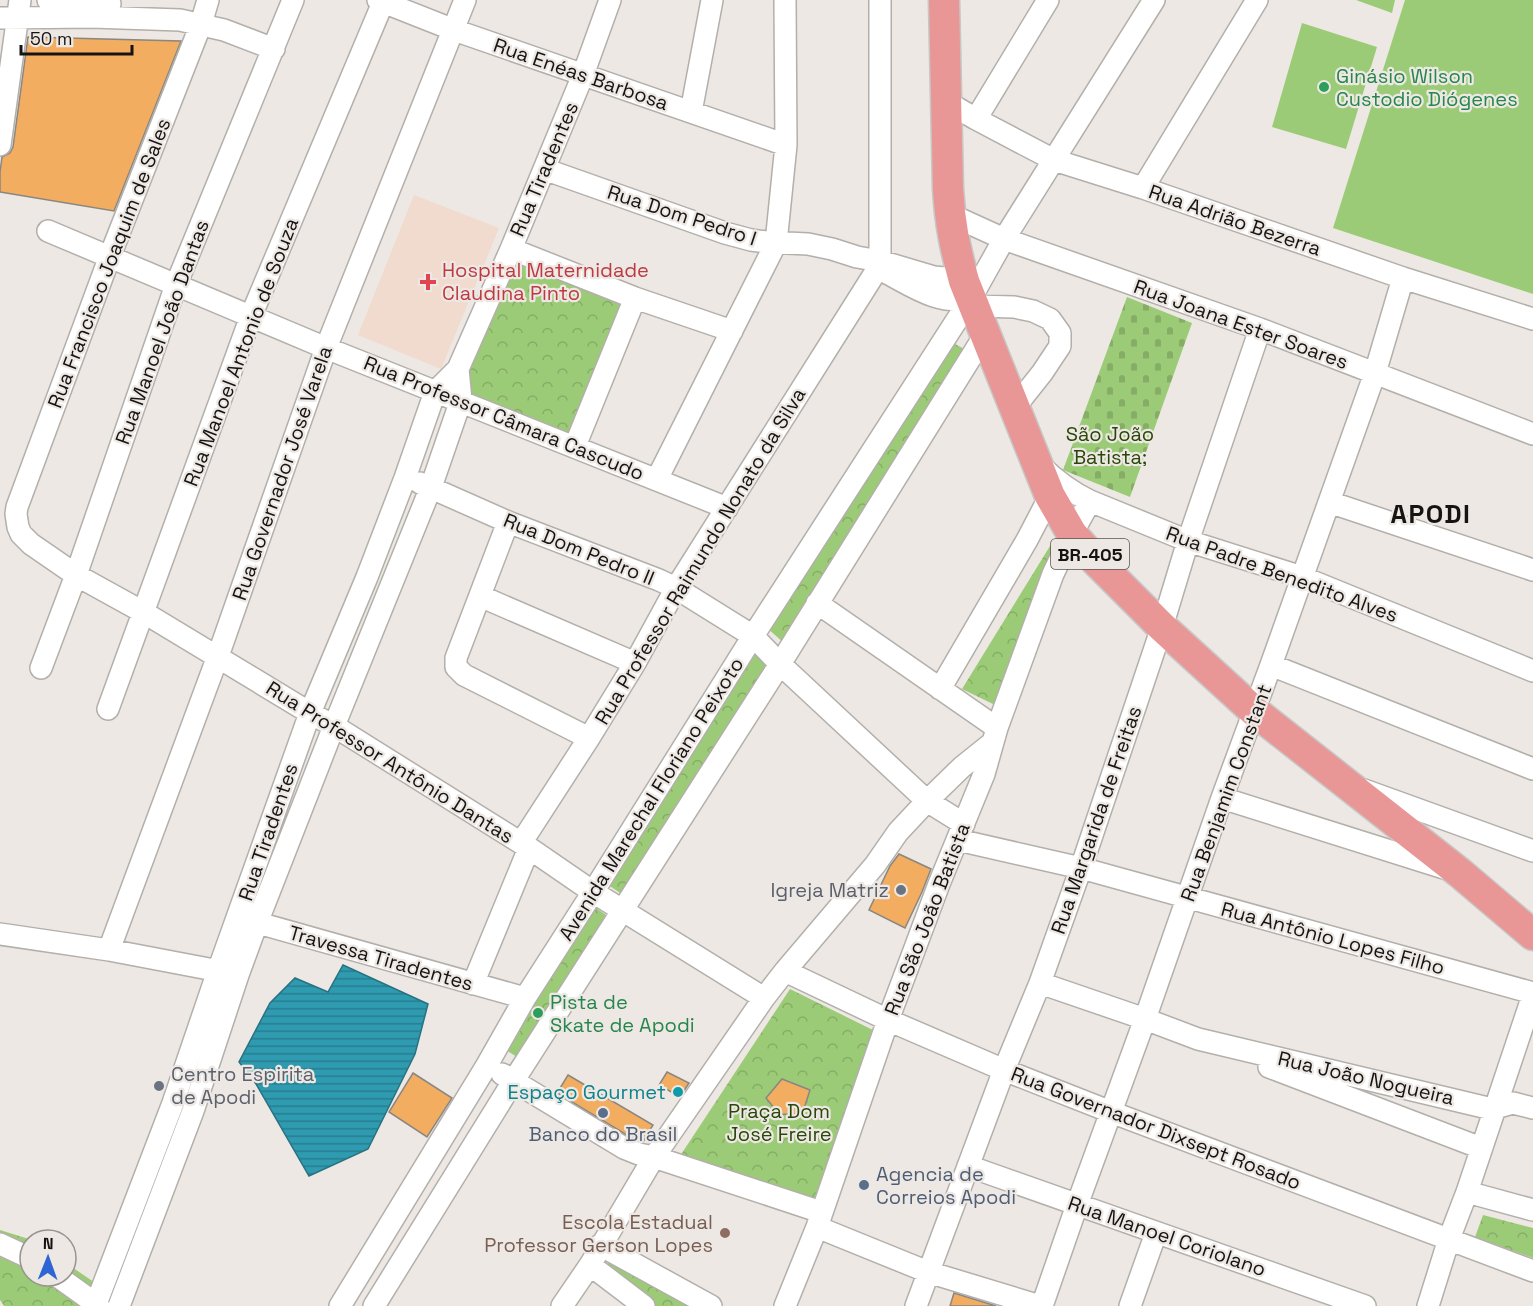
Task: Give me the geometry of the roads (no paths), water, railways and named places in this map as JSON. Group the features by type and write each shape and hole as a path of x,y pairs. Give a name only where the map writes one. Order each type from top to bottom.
{"highway":[{"name":"BR-405","path":"944,0 949,214 955,248 1050,496 1072,534 1162,627 1254,711 1460,873 1533,935"}],"street":[{"path":"48,0 205,11 224,30 274,49"},
{"name":"Rua Manoel João Dantas","path":"41,668 76,575 176,285 293,0"},
{"name":"Rua Governador José Varela","path":"109,950 218,656 326,348 465,0"},
{"name":"Rua Tiradentes","path":"248,920 310,713 367,577 435,392 458,369 511,249 583,75 610,0"},
{"path":"691,112 712,0"},
{"path":"657,479 776,243 786,146 785,0"},
{"path":"879,265 880,0"},
{"path":"976,119 1048,0"},
{"path":"975,300 1004,239 1154,0"},
{"path":"1143,188 1257,0"},
{"name":"Rua Enéas Barbosa","path":"382,1 454,30 786,146"},
{"name":"Rua Manoel Antonio de Souza","path":"108,709 251,316 382,1"},
{"path":"0,145 12,12 92,16 176,9"},
{"name":"Rua Francisco Joaquim de Sales","path":"18,527 17,507 110,256 205,11"},
{"name":"Rua Adrião Bezerra","path":"945,101 1054,160 1143,188 1403,278 1533,319"},
{"name":"Rua Dom Pedro I","path":"543,169 725,233 751,240 808,244 857,257 879,265 932,296 1014,307 1033,311 1050,319 1060,333 1060,346 1015,407"},
{"name":"Rua Joana Ester Soares","path":"949,214 1004,239 1260,329 1533,434"},
{"name":"Rua Professor Câmara Cascudo","path":"48,231 326,348 727,508"},
{"path":"511,249 635,298 732,331"},
{"name":"Rua Professor Raimundo Nonato da Silva","path":"473,984 525,846 676,588 879,265"},
{"name":"Rua Benjamim Constant","path":"1041,1306 1375,373 1403,278"},
{"path":"575,446 635,298"},
{"name":"Avenida Marechal Floriano Peixoto","path":"374,1306 514,1080 817,603 975,300"},
{"name":"Avenida Marechal Floriano Peixoto","path":"340,1306 487,1065 525,998 753,636 975,300"},
{"name":"Rua Margarida de Freitas","path":"916,1306 1004,1070 1040,983 1081,868 1260,329"},
{"name":"Rua Tiradentes","path":"119,1306 183,1107 248,920 334,726 431,487 460,400 458,369"},
{"name":"Rua Padre Benedito Alves","path":"1038,464 1063,486 1090,501 1188,541 1302,577 1533,671"},
{"name":"Rua Dom Pedro II","path":"405,478 431,487 508,522 676,588 753,636 927,801"},
{"path":"940,689 1027,540 1050,496"},
{"name":"Rua São João Batista","path":"785,1306 819,1219 888,1020 984,774 995,735 1053,574 1090,501"},
{"path":"1329,502 1533,570"},
{"path":"508,522 455,664 464,675 589,738"},
{"name":"Rua Professor Antônio Dantas","path":"18,527 21,534 31,544 76,575 143,612 334,726 525,846 593,892 764,998"},
{"path":"367,577 391,585"},
{"path":"480,596 634,663"},
{"path":"562,1306 590,1265 654,1156 764,998 875,865 898,832 995,735 940,689 817,603"},
{"path":"1271,665 1533,769"},
{"path":"1349,784 1533,851"},
{"path":"1222,798 1460,873"},
{"name":"Rua Antônio Lopes Filho","path":"927,801 961,832 1081,868 1533,994"},
{"name":"Travessa Tiradentes","path":"248,920 525,998"},
{"path":"0,934 109,950 228,973"},
{"name":"Rua Governador Dixsept Rosado","path":"785,971 888,1020 1004,1070 1533,1271"},
{"name":"Rua João Nogueira","path":"1040,983 1145,1019 1481,1148"},
{"path":"1428,1306 1533,994"},
{"name":"Rua João Nogueira","path":"1198,1040 1492,1108 1513,1103 1533,1108"},
{"path":"487,1065 624,1148 639,1154 654,1156 819,1219 928,1272 1041,1306"},
{"name":"Rua Tiradentes","path":"98,1305 183,1107"},
{"name":"Rua Manoel Coriolano","path":"968,1166 1365,1306"},
{"path":"1467,1192 1533,1210"},
{"path":"1130,1306 1156,1233"},
{"path":"0,1244 18,1252"},
{"path":"600,1245 711,1306"},
{"path":"590,1265 644,1306"},
{"path":"74,1288 98,1305"}],"water":[{"path":"343,965 428,1004 415,1054 368,1149 309,1176 256,1084 239,1062 270,1003 295,978 328,992"}],"place":[{"name":"Ginásio Wilson Custodio Diógenes","path":"1324,87"},
{"name":"Hospital Maternidade Claudina Pinto","path":"428,282"},
{"name":"Igreja Matriz","path":"901,890"},
{"name":"Pista de Skate de Apodi","path":"538,1013"},
{"name":"Centro Espirita de Apodi","path":"159,1086"},
{"name":"Espaço Gourmet","path":"678,1092"},
{"name":"Banco do Brasil","path":"603,1113"},
{"name":"Agencia de Correios Apodi","path":"864,1185"},
{"name":"Escola Estadual Professor Gerson Lopes","path":"725,1233"}],"district":[{"name":"APODI","path":"1431,514"}],"park label":[{"name":"São João Batista;","path":"1110,446"},
{"name":"Praça Dom José Freire","path":"779,1122"}]}
